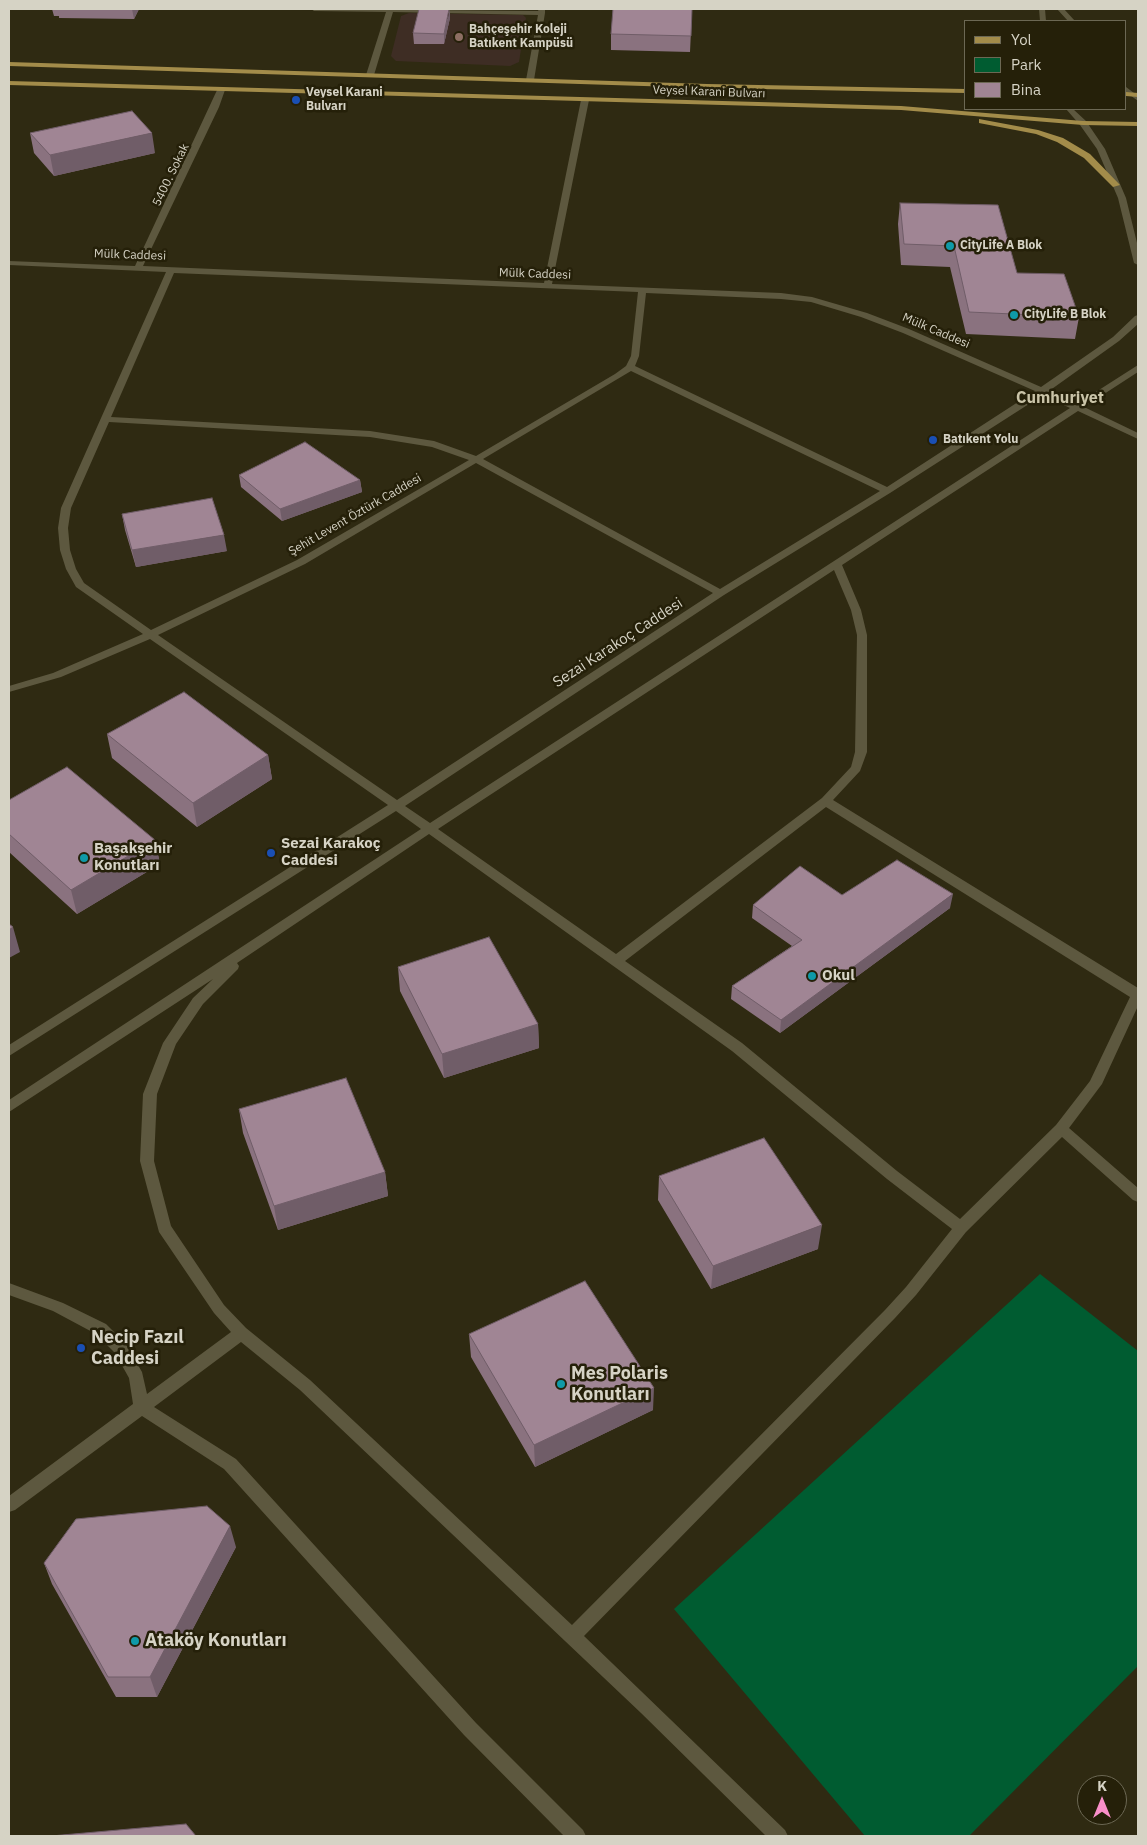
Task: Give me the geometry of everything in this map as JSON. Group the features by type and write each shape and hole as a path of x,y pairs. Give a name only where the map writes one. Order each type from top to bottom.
{"main road":[{"name":"Veysel Karani Bulvarı","path":"9,64 964,91"},
{"name":"Veysel Karani Bulvarı","path":"9,83 901,108 1083,123 1138,124"},
{"path":"901,108 1008,125 1057,139 1087,156 1116,184"}],"street":[{"path":"314,9 542,11 530,80"},
{"path":"1060,9 1071,20"},
{"path":"370,75 390,10"},
{"name":"5400. Sokak","path":"138,268 216,107 221,90"},
{"path":"547,287 585,100"},
{"path":"1069,110 1083,123 1101,149 1116,184 1129,223 1138,263"},
{"name":"Mülk Caddesi","path":"9,263 781,296 812,300 864,315 1042,391 1138,436"},
{"path":"171,270 66,508 63,528 65,550 71,569 80,585 736,1047 892,1175 961,1228"},
{"path":"642,290 635,356 630,367 887,491"},
{"name":"Sezai Karakoç Caddesi","path":"9,1051 396,806 720,593 887,491 1042,391 1116,339 1138,321 1138,318"},
{"name":"Şehit Levent Öztürk Caddesi","path":"9,689 56,675 151,634 301,562 630,367"},
{"path":"9,1107 428,829 1138,368"},
{"path":"105,419 370,434 434,444 476,459 720,593"},
{"path":"616,961 826,801 856,768 861,752 862,635 856,610 837,564"},
{"path":"572,1636 890,1314 911,1291 961,1228 1061,1129 1095,1084 1138,994 826,801"},
{"path":"252,947 198,1001 170,1043 150,1094 147,1161 164,1228 219,1309 241,1333 305,1385 572,1636 778,1836"},
{"path":"1061,1129 1090,1152 1138,1196"},
{"path":"9,1289 58,1307 101,1329 120,1348 137,1377 141,1407 230,1464 470,1729 577,1836"},
{"path":"9,1505 241,1333"}],"shaded area":[{"name":"Bahçeşehir Koleji Batıkent Kampüsü","path":"409,13 523,15 526,18 519,62 510,66 396,61 391,56 401,16"}],"green space":[{"path":"1040,1274 1138,1351 1138,1666 969,1836 865,1836 674,1609"}],"building":[{"path":"419,9 449,9 444,34 413,33"},
{"path":"613,9 692,9 691,36 611,34"},
{"path":"132,111 152,133 50,155 30,133"},
{"path":"900,203 998,205 1017,273 1064,274 1079,317 969,312 954,246 904,244"},
{"path":"305,442 360,480 280,509 239,475"},
{"path":"212,498 224,535 132,550 122,514"},
{"name":"Başakşehir Konutları","path":"184,692 268,755 193,803 107,734"},
{"name":"Başakşehir Konutları","path":"67,767 155,840 71,890 9,834 9,800"},
{"name":"Okul","path":"897,860 953,894 781,1020 732,986 802,940 753,905 800,866 842,895"},
{"path":"489,937 538,1024 442,1054 398,967"},
{"path":"346,1078 385,1172 274,1206 239,1109"},
{"path":"764,1138 822,1225 713,1266 659,1176"},
{"name":"Mes Polaris Konutları","path":"585,1281 654,1388 534,1445 469,1334"},
{"name":"Ataköy Konutları","path":"207,1506 230,1526 150,1677 108,1677 44,1563 76,1519"},
{"path":"186,1824 196,1836 51,1836"}],"place":[{"name":"Bahçeşehir Koleji Batıkent Kampüsü","path":"459,37"},
{"name":"Veysel Karani Bulvarı","path":"296,100"},
{"name":"CityLife A Blok","path":"950,246"},
{"name":"CityLife B Blok","path":"1014,315"},
{"name":"Batıkent Yolu","path":"933,440"},
{"name":"Sezai Karakoç Caddesi","path":"271,853"},
{"name":"Başakşehir Konutları","path":"84,858"},
{"name":"Okul","path":"812,976"},
{"name":"Necip Fazıl Caddesi","path":"81,1348"},
{"name":"Mes Polaris Konutları","path":"561,1384"},
{"name":"Ataköy Konutları","path":"135,1641"}],"district":[{"name":"Cumhuriyet","path":"1060,398"}]}
